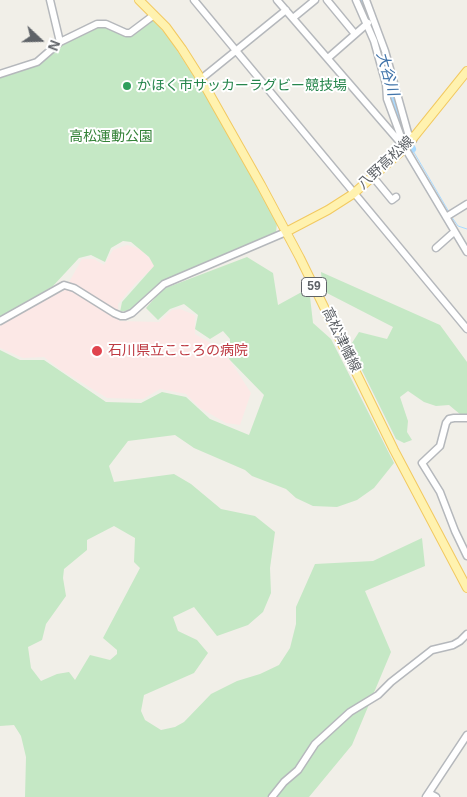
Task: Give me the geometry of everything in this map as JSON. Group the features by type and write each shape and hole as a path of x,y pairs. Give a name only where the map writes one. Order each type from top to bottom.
{"main road":[{"name":"高松津幡線","path":"139,0 182,49 201,79 286,232 394,450 467,586"},
{"name":"八野高松線","path":"286,232 328,210 353,194 373,177 409,144 467,71"}],"street":[{"path":"50,0 60,42"},
{"path":"194,0 353,194 467,329"},
{"path":"277,0 328,58 409,144"},
{"path":"293,18 315,0"},
{"path":"327,0 355,34"},
{"path":"356,0 385,51 408,133 409,144"},
{"path":"366,0 392,114 449,215 454,232 467,252"},
{"path":"201,79 286,10"},
{"path":"0,74 37,62 60,42 101,24 130,33 154,15"},
{"path":"328,58 370,22"},
{"path":"373,177 392,200 396,196"},
{"path":"449,215 467,204"},
{"path":"0,321 64,285 74,288 114,313 125,316 132,313 164,284 286,232"},
{"path":"436,248 454,232"},
{"path":"467,418 450,419 446,423 440,446 422,463 440,492 467,556"},
{"path":"272,797 284,782 298,770 315,744 350,712 378,695 391,682 432,650 453,645 467,634"},
{"path":"436,797 428,795 467,735"}],"shaded area":[{"path":"127,245 140,249 155,266 135,284 118,304 119,321 159,322 172,310 180,309 195,315 195,334 224,351 251,393 240,425 226,423 200,408 186,394 160,389 143,399 107,398 61,370 44,357 23,358 0,348 0,326 57,293 64,291 82,259 94,259 104,265 113,250"}],"green space":[{"name":"高松運動公園","path":"152,18 169,38 204,92 277,223 276,233 175,276 149,292 130,310 120,312 122,302 154,266 149,257 131,242 123,241 111,248 105,262 91,255 79,258 53,286 0,319 0,76 38,64 58,46 101,25 123,34"},
{"path":"247,257 273,273 278,305 309,288 313,323 331,339 394,463 374,488 357,500 337,507 313,506 296,498 286,489 252,476 245,470 194,448 175,435 128,441 109,466 114,482 174,474 191,484 221,509 255,516 275,532 270,568 271,593 263,612 248,625 217,636 194,607 173,617 178,631 197,640 208,653 194,673 144,695 141,711 145,720 161,730 175,727 184,722 211,694 237,681 260,674 279,665 290,648 296,624 296,607 315,564 373,561 422,538 425,566 365,591 391,652 352,745 309,797 25,797 26,757 21,736 14,725 0,726 0,350 20,360 44,360 106,402 141,403 162,392 186,397 210,419 249,435 264,395 229,359 230,339 223,331 210,339 195,329 198,315 184,304 170,309 158,320 146,308 163,289","holes":["114,526 135,538 134,562 140,568 103,638 117,650 117,654 110,660 90,655 75,680 69,672 57,674 41,681 31,668 28,647 42,640 46,624 66,596 63,578 64,569 87,550 87,540"]},
{"path":"321,272 440,325 467,362 467,415 461,415 449,405 436,406 424,402 408,391 400,397 408,421 407,432 412,440 404,443 396,439 350,346 359,332 387,339 393,327 323,291"}],"waterway":[{"name":"大谷川","path":"360,0 379,45 405,138 412,149"},
{"path":"412,149 449,212"},
{"path":"451,216 458,226 467,229"}],"place":[{"name":"かほく市サッカーラグビー競技場","path":"127,86"},
{"name":"石川県立こころの病院","path":"97,351"}]}
